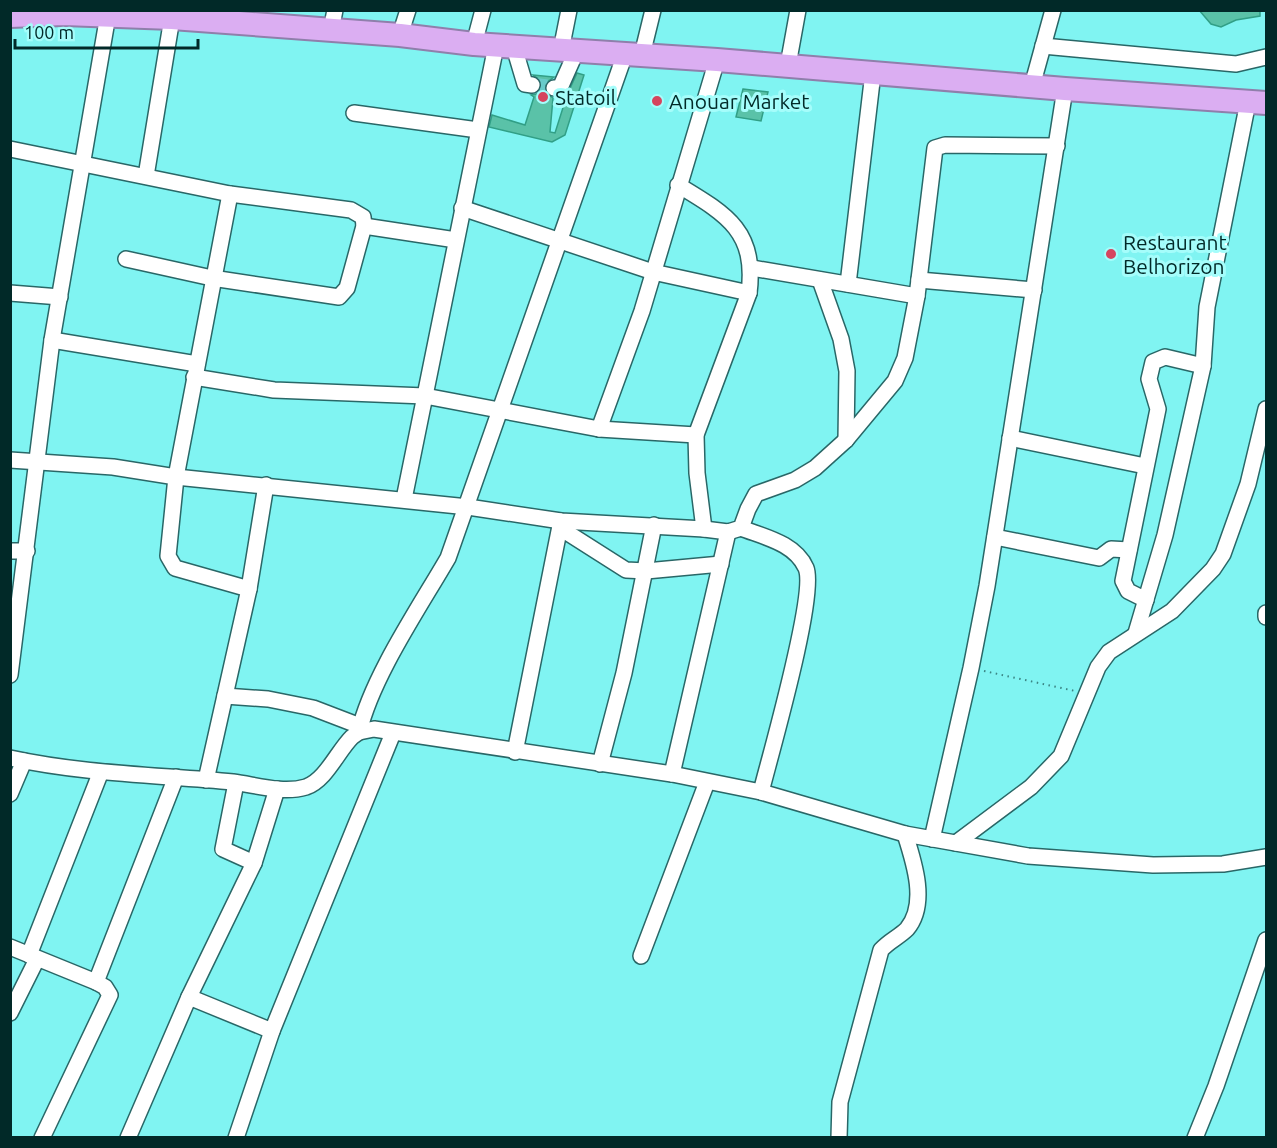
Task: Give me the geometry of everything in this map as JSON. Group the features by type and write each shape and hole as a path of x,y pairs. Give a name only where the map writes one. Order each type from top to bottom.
{"highway":[{"path":"10,16 65,12 108,15 135,13 172,18 210,16 333,20 400,35 495,45 788,65 1257,103"}],"street":[{"path":"400,35 408,10"},
{"path":"483,10 495,45 525,84 532,85"},
{"path":"554,88 560,88 568,51 569,10"},
{"path":"10,794 17,760 100,774 176,777 277,789 305,787 318,781 359,729 363,715 408,625 448,558 468,507 561,239 653,10"},
{"path":"788,65 798,10"},
{"path":"1032,86 1053,10"},
{"path":"10,675 27,551 35,461 52,340 108,15"},
{"path":"146,176 172,18"},
{"path":"404,499 495,45"},
{"path":"1043,46 1236,64 1266,57"},
{"path":"599,429 642,311 678,185 700,125 717,60"},
{"path":"848,284 873,73"},
{"path":"932,840 971,668 1065,89"},
{"path":"1136,633 1165,535 1203,366 1206,307 1257,103"},
{"path":"354,113 478,130"},
{"path":"672,774 721,564 735,530 756,494 795,480 815,468 846,440 899,372 905,358 917,296 935,148 945,144 1057,146"},
{"path":"10,149 230,194 351,210 362,215 364,226 347,288 339,297 213,278 126,259"},
{"path":"678,185 727,218 746,244 752,268 748,292 696,435 697,473 704,529"},
{"path":"230,194 176,477 168,552 169,562 175,568 249,589"},
{"path":"462,208 561,239 653,272 748,292"},
{"path":"364,226 456,240"},
{"path":"752,268 917,296"},
{"path":"820,279 841,339 847,371 846,440"},
{"path":"919,280 1034,290"},
{"path":"10,293 60,297"},
{"path":"52,340 274,390 424,396 599,429 696,435"},
{"path":"1146,600 1135,596 1125,587 1124,578 1159,404 1149,379 1150,366 1157,358 1165,357 1203,366"},
{"path":"956,843 1006,807 1047,772 1069,741 1098,667 1109,652 1172,611 1213,568 1223,554 1248,484 1266,409"},
{"path":"1010,438 1145,466"},
{"path":"10,460 113,467 176,477 404,499 468,507 560,524 654,525 735,530 794,551 806,569 808,583 801,630 761,792"},
{"path":"206,780 249,589 266,485"},
{"path":"560,524 621,569 646,571 721,564"},
{"path":"515,752 560,524"},
{"path":"600,764 624,673 654,525"},
{"path":"994,537 1099,558 1111,549 1129,550"},
{"path":"10,551 27,551"},
{"path":"225,696 268,699 313,708 359,729 374,729 672,774 761,792 905,834 1028,856 1153,865 1223,864 1266,857"},
{"path":"236,1137 272,1032 393,733"},
{"path":"10,1013 100,774"},
{"path":"96,982 176,777"},
{"path":"641,956 707,782"},
{"path":"236,783 223,849 254,863"},
{"path":"128,1137 189,997 254,863 277,789"},
{"path":"839,1137 840,1102 881,950 889,941 905,931 914,918 917,876 905,834"},
{"path":"1195,1137 1216,1086 1266,940"},
{"path":"10,948 96,982 108,990 110,998 42,1137"},
{"path":"189,997 272,1032"}],"path":[{"path":"971,668 1087,694"}],"building":[{"path":"1199,10 1260,10 1260,16 1236,20 1221,27 1211,24"},
{"path":"577,73 584,75 565,135 552,142 489,127 492,115 525,125 534,97 531,95 536,94 542,87 541,81 533,75 554,77 546,83 544,89 553,98 550,132 555,133 567,95"},
{"path":"743,89 768,92 761,121 736,117"}],"tunnel":[{"path":"532,85 554,88"}],"place":[{"name":"Statoil","path":"543,97"},
{"name":"Anouar Market","path":"657,101"},
{"name":"Restaurant Belhorizon","path":"1111,254"}]}
